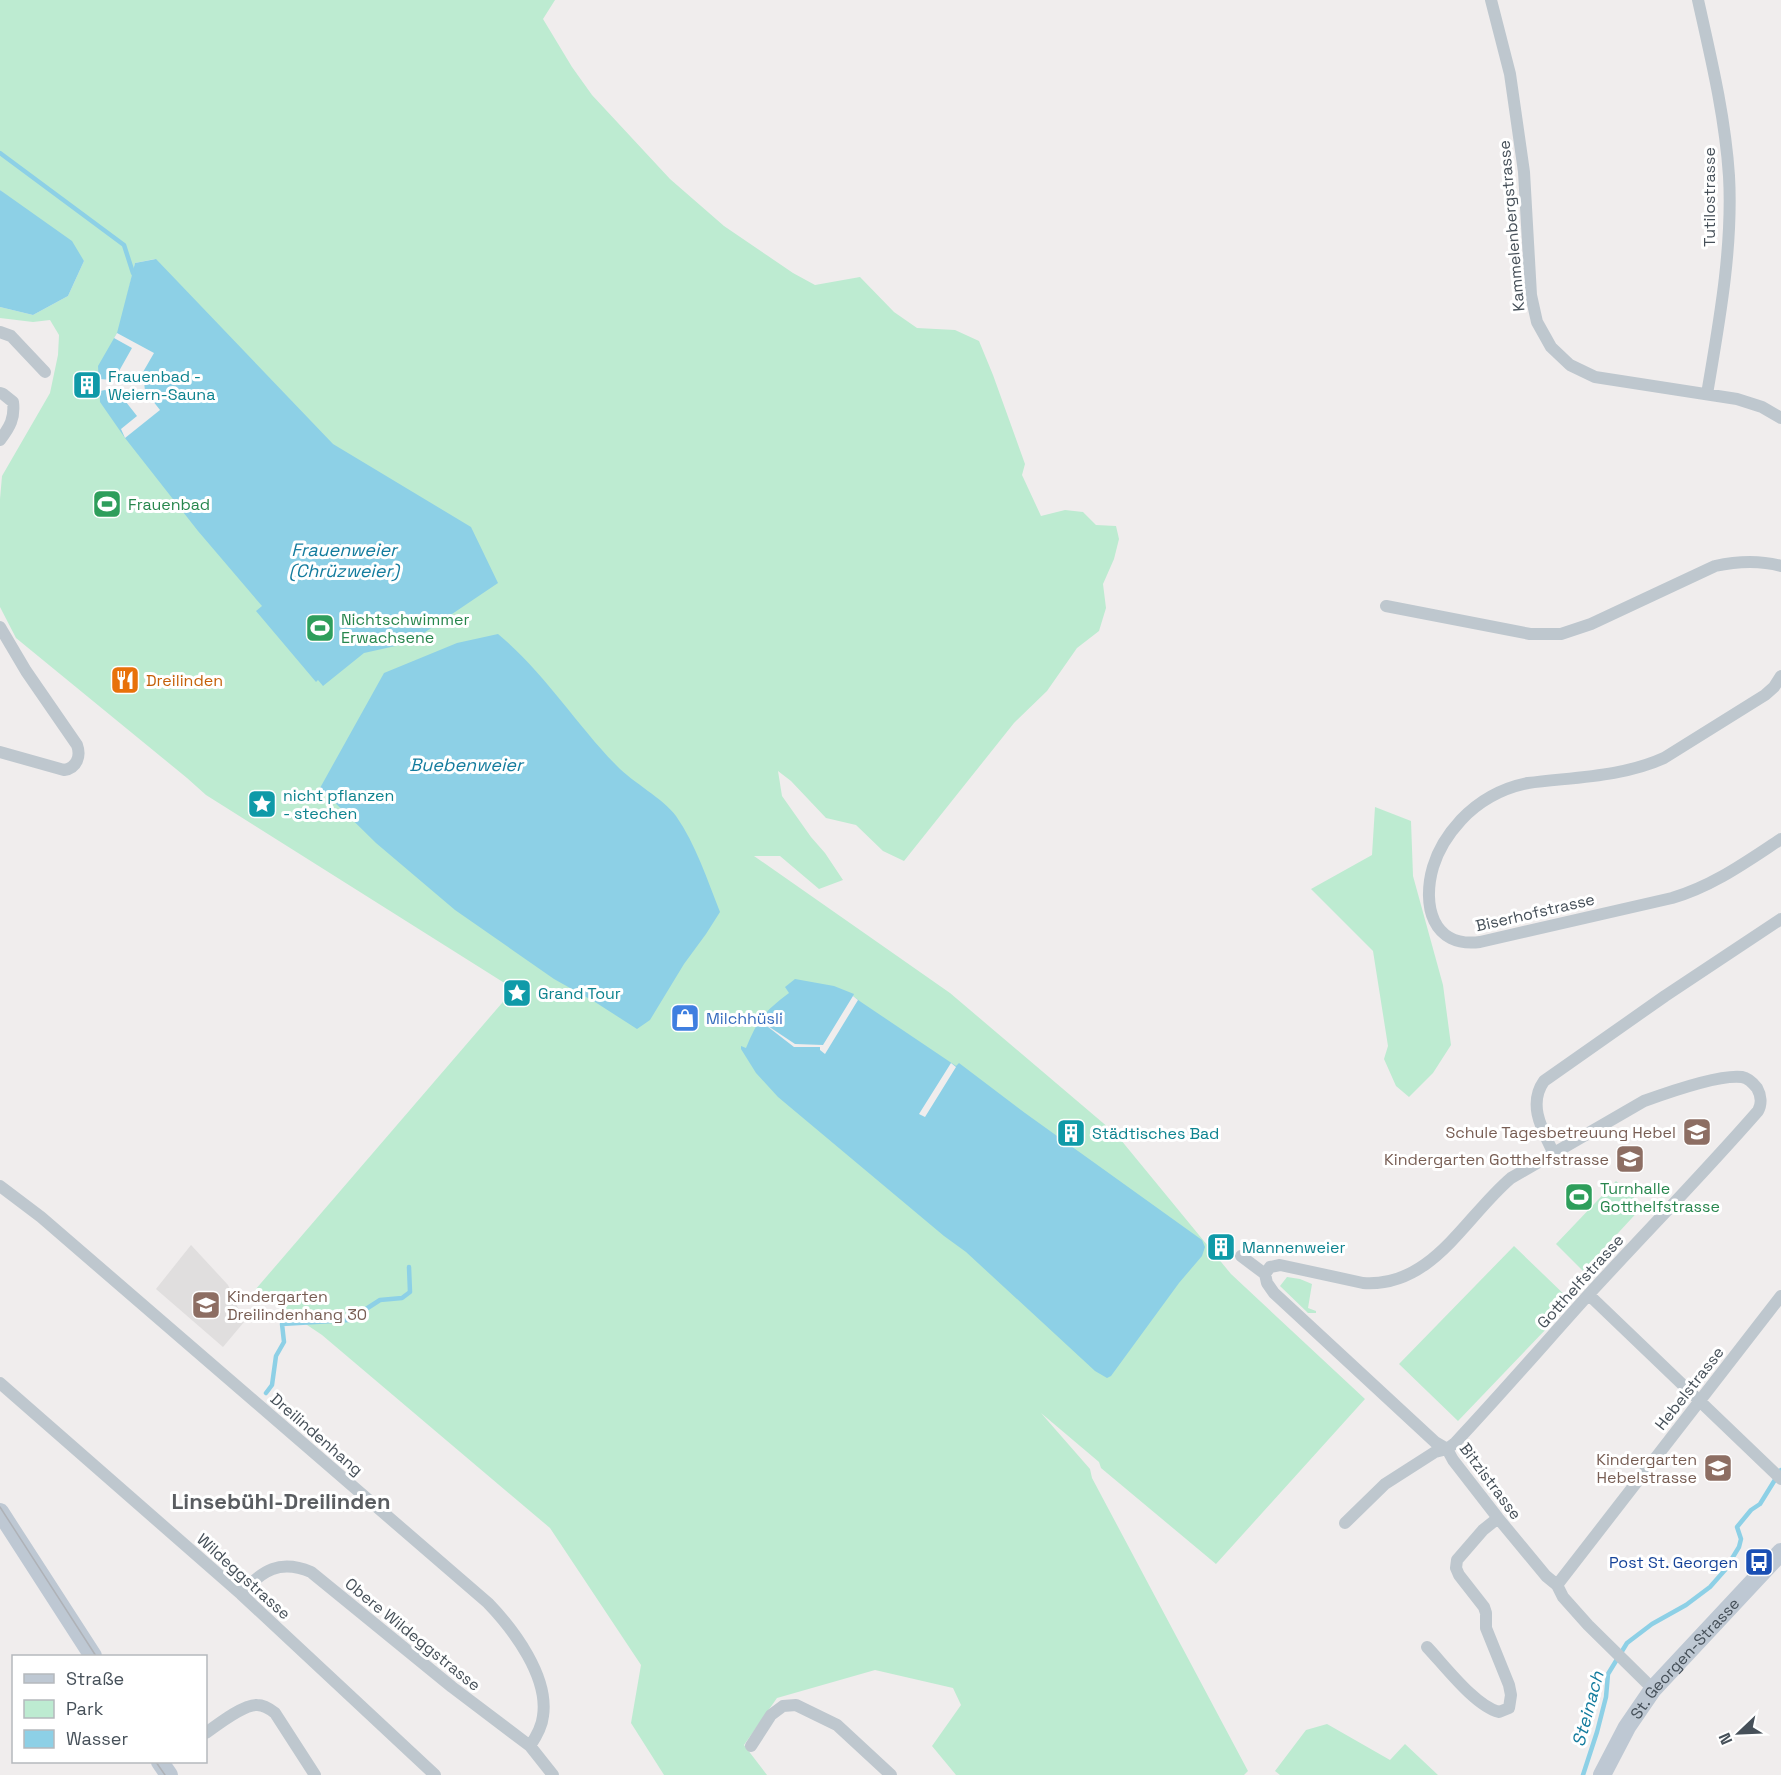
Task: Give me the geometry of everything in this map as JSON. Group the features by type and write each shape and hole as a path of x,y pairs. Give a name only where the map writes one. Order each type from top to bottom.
{"street":[{"name":"Kammelenbergstrasse","path":"1491,0 1510,74 1524,172 1531,295 1537,322 1551,347 1570,365 1595,377 1737,399 1762,406 1781,418"},
{"name":"Tutilostrasse","path":"1698,0 1723,121 1729,178 1728,243 1718,329 1707,394"},
{"path":"0,332 11,336 45,372"},
{"path":"0,393 13,402 15,415 9,429 0,440"},
{"path":"1386,606 1530,634 1561,634 1591,624 1716,566 1735,561 1758,561 1781,566"},
{"path":"0,627 26,671 77,745 79,756 74,765 64,770 0,752"},
{"name":"Biserhofstrasse","path":"1781,676 1765,695 1664,758 1650,764 1622,772 1528,783 1492,796 1462,819 1443,844 1433,866 1429,885 1430,908 1437,927 1446,935 1462,942 1480,942 1693,892 1730,872 1781,839"},
{"path":"1265,1274 1270,1267 1280,1264 1363,1283 1386,1283 1409,1275 1433,1258 1511,1178 1554,1154 1537,1114 1537,1098 1544,1081 1665,996 1781,919"},
{"name":"Gotthelfstrasse","path":"1447,1449 1504,1391 1589,1295 1730,1144 1760,1106 1759,1092 1747,1079 1738,1077 1705,1082 1668,1092 1644,1101 1554,1154"},
{"name":"Dreilindenhang","path":"0,1186 40,1217 488,1603 514,1632 525,1650 541,1691 544,1705 543,1718 530,1746"},
{"name":"Bitzistrasse","path":"1241,1256 1265,1274 1267,1283 1274,1293 1435,1442 1447,1449 1498,1518 1546,1576 1557,1585 1563,1597 1653,1689"},
{"path":"1589,1295 1781,1479"},
{"name":"Hebelstrasse","path":"1557,1585 1781,1296"},
{"name":"Wildeggstrasse","path":"0,1383 241,1594 435,1775"},
{"path":"1345,1523 1385,1484 1435,1452 1447,1449"},
{"path":"0,1512 92,1655"},
{"path":"1427,1647 1474,1696 1488,1707 1499,1712 1509,1708 1511,1695 1509,1685 1486,1628 1484,1607 1456,1568 1457,1560 1483,1530 1498,1518"},
{"name":"St. Georgen-Strasse","path":"1602,1775 1627,1727 1653,1689 1679,1658 1781,1552"},
{"name":"Obere Wildeggstrasse","path":"241,1594 255,1580 276,1567 289,1566 310,1572 452,1687 530,1746 553,1775"},
{"path":"751,1746 771,1715 783,1706 791,1704 837,1725 891,1775"},
{"path":"207,1732 247,1706 257,1705 268,1708 275,1713 315,1775"}],"shaded area":[{"name":"Kindergarten Dreilindenhang 30","path":"191,1245 228,1285 244,1322 223,1347 156,1289"}],"green space":[{"path":"0,0 555,0 543,19 592,95 670,179 724,226 793,273 815,285 860,277 894,312 917,328 955,330 979,341 1025,464 1022,475 1041,516 1065,510 1083,512 1096,525 1116,526 1119,539 1114,559 1103,584 1106,608 1099,631 1077,648 1047,691 1014,723 904,861 883,851 856,825 826,818 791,781 778,771 782,796 843,880 819,889 780,856 754,856 950,993 1116,1134 1231,1274 1365,1399 1216,1564 1101,1468 1099,1462 1041,1413 1090,1469 1092,1478 1248,1771 1244,1775 956,1775 932,1746 961,1705 953,1688 875,1670 777,1698 744,1745 767,1775 664,1775 631,1723 641,1665 550,1528 322,1335 255,1290 514,989 206,795 16,638 0,607 2,476 50,393 58,355 59,335 50,320 33,322 0,318 0,307 33,315 68,296 84,261 0,190","holes":["155,259 125,305 135,263"]},
{"path":"1375,807 1411,821 1413,876 1443,985 1451,1045 1433,1073 1409,1097 1396,1086 1384,1059 1388,1046 1373,951 1311,889 1372,855"},
{"path":"1616,1181 1643,1206 1583,1271 1556,1244"},
{"path":"1514,1246 1572,1302 1458,1421 1399,1364"},
{"path":"1287,1277 1312,1284 1308,1308 1316,1313 1308,1313 1280,1286"},
{"path":"1327,1724 1390,1760 1405,1744 1438,1775 1280,1775 1275,1771 1306,1730"}],"water":[{"path":"0,190 72,241 84,261 68,296 33,315 0,307"},
{"name":"Frauenweier (Chrüzweier)","path":"156,259 333,444 471,527 498,583 409,643 364,653 323,686 318,680 316,682 256,611 262,606 198,531 125,438 100,402 98,366 117,333 135,263"},
{"name":"Buebenweier","path":"498,634 545,681 617,766 664,803 676,816 695,850 720,912 684,964 650,1020 637,1029 554,979 455,910 376,843 320,788 384,673 457,643"},
{"name":"Mannenweier","path":"795,979 834,986 854,994 853,996 861,1002 956,1066 959,1063 1202,1240 1205,1247 1202,1256 1179,1283 1111,1376 1107,1378 1095,1371 966,1252 778,1097 756,1073 741,1046 746,1048 763,1017 789,993 785,987"}],"pier":[{"path":"117,333 154,353 143,372 145,391 160,410 125,438 121,429 137,416 115,388 100,391 99,379 114,380 132,348 114,338"},
{"path":"853,996 858,1000 825,1054 820,1047 794,1047 759,1020 795,1044 823,1045"},
{"path":"951,1063 956,1067 925,1117 919,1114"}],"waterway":[{"path":"0,153 124,245 133,273"},
{"path":"266,1393 272,1385 276,1356 284,1342 282,1324 349,1320 380,1300 402,1298 410,1292 409,1267"},
{"name":"Steinach","path":"1583,1775 1606,1697 1608,1674 1627,1643 1710,1587 1725,1570 1739,1547 1741,1539 1737,1527 1751,1510 1760,1504 1781,1470"}],"tram line":[{"path":"0,1507 95,1655"},
{"path":"157,1763 165,1775"}],"place":[{"name":"Frauenbad - Weiern-Sauna","path":"87,385"},
{"name":"Frauenbad","path":"107,504"},
{"name":"Nichtschwimmer Erwachsene","path":"320,628"},
{"name":"Dreilinden","path":"125,680"},
{"name":"nicht pflanzen - stechen","path":"262,804"},
{"name":"Grand Tour","path":"517,993"},
{"name":"Milchhüsli","path":"685,1018"},
{"name":"Schule Tagesbetreuung Hebel","path":"1697,1132"},
{"name":"Städtisches Bad","path":"1071,1133"},
{"name":"Kindergarten Gotthelfstrasse","path":"1630,1159"},
{"name":"Turnhalle Gotthelfstrasse","path":"1579,1197"},
{"name":"Mannenweier","path":"1221,1247"},
{"name":"Kindergarten Dreilindenhang 30","path":"206,1305"},
{"name":"Kindergarten Hebelstrasse","path":"1718,1468"},
{"name":"Post St. Georgen","path":"1759,1562"}],"district":[{"name":"Linsebühl-Dreilinden","path":"281,1501"}]}
